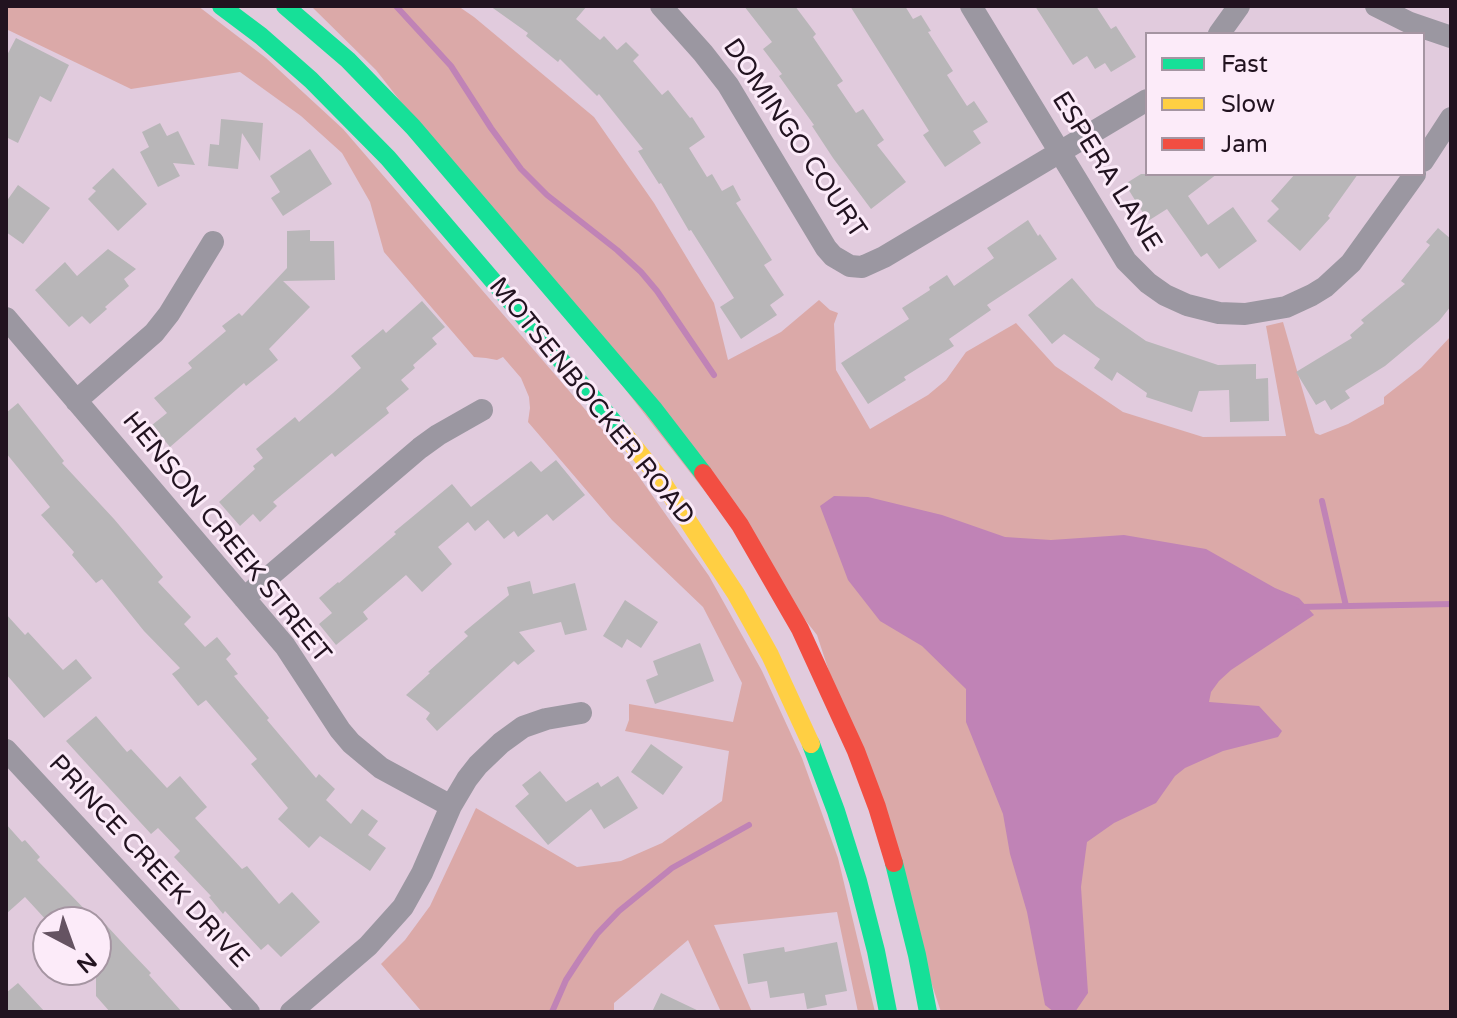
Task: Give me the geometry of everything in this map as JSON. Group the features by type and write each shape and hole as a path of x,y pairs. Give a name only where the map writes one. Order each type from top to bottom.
{"main road":[{"name":"MOTSENBOCKER ROAD","path":"221,6 311,80 388,158 619,428 661,480 697,533 770,655 820,767 858,881 888,1012"},
{"name":"MOTSENBOCKER ROAD","path":"285,6 368,80 420,135 653,408 740,525 800,629 856,751 893,857 928,1012"}],"street":[{"name":"DOMINGO COURT","path":"661,6 728,85 826,248 848,275 884,257 1059,152"},
{"name":"ESPERA LANE","path":"971,6 1120,252 1140,276 1165,295 1187,305 1232,314 1259,313 1286,307 1312,295 1344,271 1414,176"},
{"path":"1220,32 1239,6"},
{"path":"1376,6 1410,23 1451,37"},
{"path":"1059,152 1145,101"},
{"path":"1425,158 1451,118"},
{"path":"76,401 154,333 213,242"},
{"name":"HENSON CREEK STREET","path":"6,318 292,656 340,730 355,747 381,768 451,806"},
{"path":"244,598 420,448 482,410"},
{"path":"291,1012 368,946 394,919 422,873 451,806 478,765 516,731 536,721 581,713"},
{"name":"PRINCE CREEK DRIVE","path":"6,750 249,1012"}],"shaded area":[{"path":"6,6 198,6 266,58 343,129 621,451 709,576 762,671 802,758 838,858 875,1012 858,1012 837,912 714,925 752,1012 721,1012 688,940 614,1003 614,1012 422,1012 381,964 405,940 430,906 476,808 577,867 621,861 662,843 722,801 729,751 625,731 629,704 733,722 742,683 703,607 612,520 528,422 529,397 521,378 503,357 497,360 474,357 384,252 370,202 342,153 301,116 240,72 131,89 6,29"},
{"path":"311,6 458,6 474,17 594,117 654,203 714,303 728,360 781,332 819,300 838,313 834,324 836,370 870,429 928,395 946,380 966,352 1016,323 1055,366 1123,412 1203,437 1286,436 1266,326 1283,322 1315,433 1320,435 1384,404 1384,397 1421,368 1451,336 1451,1012 941,1012 817,635 376,70"},
{"path":"834,496 868,497 942,515 1005,537 1051,540 1124,535 1206,549 1299,598 1314,615 1231,670 1211,692 1209,702 1259,706 1282,731 1278,737 1223,751 1185,768 1175,776 1156,803 1114,823 1087,842 1081,887 1088,993 1075,1012 1054,1012 1045,1005 1003,814 966,722 966,689 922,646 880,621 848,580 820,506"}],"building":[{"path":"490,6 587,6 576,19 600,40 604,36 617,50 626,42 639,55 633,61 662,95 668,90 705,137 689,148 707,177 712,174 722,191 733,185 741,200 736,203 772,260 764,265 784,295 770,305 777,315 741,339 720,307 734,298 638,151 643,149 599,94 597,96 560,59 558,62 526,36 528,33"},
{"path":"744,6 795,6 816,34 813,37 843,81 837,85 856,113 863,109 884,140 877,145 906,182 871,209 779,76 782,74 763,49 772,42"},
{"path":"850,6 905,6 913,19 921,15 953,71 947,75 967,106 974,101 988,122 973,131 981,143 945,167 923,135 929,131"},
{"path":"1035,6 1096,6 1111,29 1116,26 1136,57 1111,72 1105,63 1095,69 1087,56 1073,65"},
{"path":"16,38 69,65 51,102 40,96 18,143 6,137 6,57"},
{"path":"221,119 263,123 260,161 242,133 238,169 208,166 210,144 219,145"},
{"path":"160,123 167,136 178,131 195,165 173,163 180,176 158,187 140,152 149,147 142,132"},
{"path":"310,149 332,184 283,216 271,198 280,192 270,176"},
{"path":"113,168 147,204 118,231 88,199 96,191 92,188"},
{"path":"1141,174 1214,176 1188,196 1208,225 1233,207 1257,241 1219,269 1207,253 1201,257 1167,209 1148,221 1125,184"},
{"path":"1293,176 1357,176 1328,216 1330,218 1300,251 1267,221 1279,209 1271,201"},
{"path":"18,185 50,208 23,244 6,232 6,202"},
{"path":"1028,220 1057,259 987,305 991,310 949,339 954,346 868,404 841,363 909,319 902,308 930,290 929,287 947,275 954,286 994,258 987,248"},
{"path":"1438,228 1451,239 1451,306 1439,321 1385,366 1345,391 1350,398 1331,410 1325,400 1316,405 1296,372 1352,338 1350,335 1364,323 1361,320 1405,284 1401,281 1430,245 1426,242"},
{"path":"310,230 310,241 334,241 335,280 283,281 310,307 269,349 278,360 246,386 244,383 170,447 152,425 167,413 154,398 192,368 188,363 226,331 222,326 239,313 242,316 287,268 287,231"},
{"path":"108,249 136,269 124,279 129,286 90,324 82,316 69,327 35,290 65,262 77,276"},
{"path":"1072,278 1096,306 1146,341 1218,365 1256,364 1256,379 1268,378 1269,421 1230,422 1229,390 1199,391 1192,412 1146,397 1147,393 1117,372 1112,381 1094,368 1100,359 1064,334 1052,344 1028,315"},
{"path":"422,301 445,327 432,338 437,344 401,380 409,389 386,408 389,413 335,457 332,453 273,502 277,506 260,522 253,514 240,526 219,502 263,458 256,449 295,417 299,422 333,393 361,368 351,356 383,329 386,333"},
{"path":"18,403 64,461 62,463 163,577 158,582 191,617 184,624 205,647 217,637 231,654 226,659 238,674 234,676 269,718 267,720 316,778 319,774 335,789 326,800 351,824 362,809 378,821 368,835 386,848 370,871 320,836 309,848 278,819 288,808 251,764 257,759 206,700 198,706 172,674 180,668 144,631 102,579 96,583 41,515 50,507 6,453 6,413"},
{"path":"556,460 585,495 553,521 547,514 518,537 514,531 504,539 488,520 475,531 468,522 438,547 452,564 422,592 406,575 363,612 368,619 336,645 319,624 332,613 319,598 452,484 471,507 531,461 541,472"},
{"path":"530,581 533,594 575,583 587,630 565,635 561,622 519,632 535,651 518,665 514,661 437,731 426,719 430,713 406,695 468,636 464,632 509,595 507,587"},
{"path":"625,600 658,622 641,648 627,639 622,648 603,636"},
{"path":"6,614 25,635 28,632 63,670 76,659 92,678 44,718 6,674"},
{"path":"700,643 714,681 655,704 646,680 658,675 653,661"},
{"path":"96,716 127,752 131,749 167,788 180,776 207,807 195,818 242,869 247,866 279,904 292,892 320,922 281,957 268,944 261,950 225,911 223,914 211,896 174,857 180,851 158,828 151,834 66,741"},
{"path":"651,744 683,767 663,795 631,772"},
{"path":"540,771 566,802 598,782 601,787 618,776 638,808 604,829 591,809 548,845 515,806 529,794 522,785"},
{"path":"6,824 22,842 25,840 40,857 37,860 81,906 33,906 25,897 6,914"},
{"path":"112,931 182,1012 110,1012 96,996 96,986 112,986"},
{"path":"837,942 847,991 825,995 827,1005 807,1009 804,993 770,998 767,981 748,984 743,954 784,947 785,952"},
{"path":"18,983 45,1012 6,1012 6,993"},
{"path":"661,993 701,1012 652,1012"}],"waterway":[{"path":"396,6 451,66 521,169 547,195 641,272 714,375"},
{"path":"1322,501 1346,606"},
{"path":"1299,607 1451,604"},
{"path":"552,1012 566,980 581,957 619,911 672,868 749,825"}],"traffic: fast":[{"path":"221,6 311,80 388,158 623,433"},
{"path":"285,6 348,60 413,127 653,408 703,473"},
{"path":"811,744 858,881 888,1012"},
{"path":"894,863 928,1012"}],"traffic: slow":[{"path":"623,433 661,480 736,594 770,655 811,744"}],"traffic: jam":[{"path":"703,473 740,525 800,629 856,751 894,863"}]}
